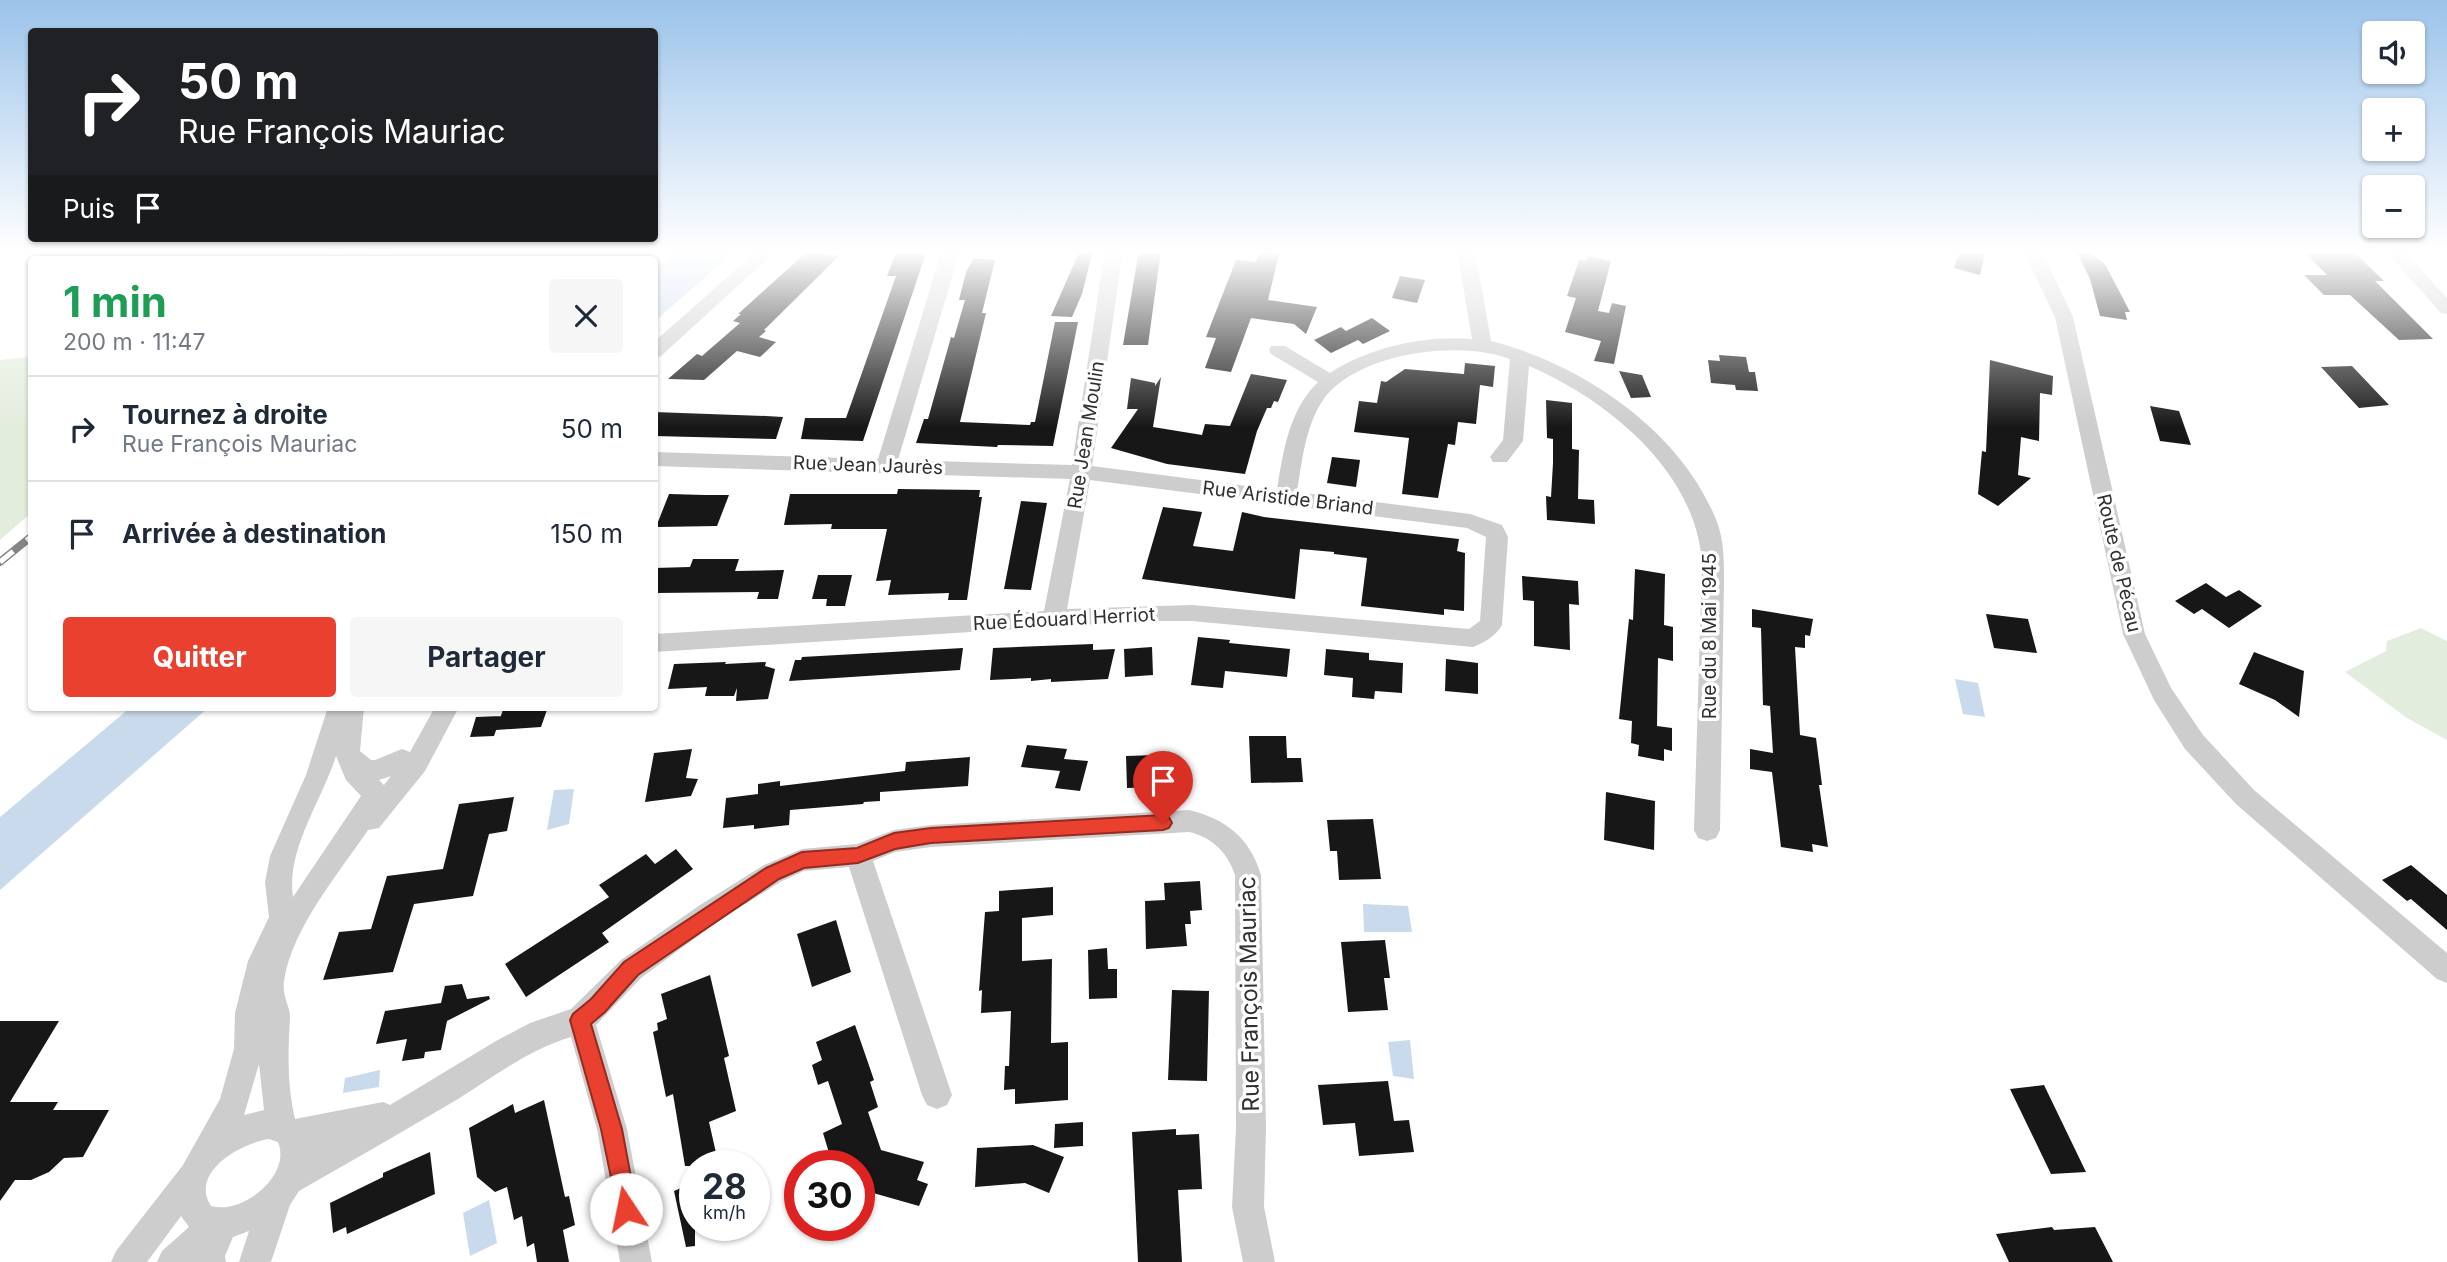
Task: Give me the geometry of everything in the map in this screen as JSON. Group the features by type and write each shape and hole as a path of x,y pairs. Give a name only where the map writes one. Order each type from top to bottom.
{"street":[{"path":"658,348 702,309"},
{"path":"886,466 933,309"},
{"name":"Rue Jean Moulin","path":"1054,619 1081,472 1105,309"},
{"path":"1476,309 1482,345"},
{"name":"Route de Pécau","path":"2060,309 2134,634 2162,693 2194,742 2245,797 2447,970"},
{"name":"Rue du 8 Mai 1945","path":"1286,497 1299,428 1316,397 1330,381 1351,369 1402,350 1446,344 1482,345 1520,355 1581,386 1644,433 1675,464 1695,494 1708,524 1713,587 1707,830"},
{"path":"1278,350 1330,381"},
{"path":"1500,457 1513,441 1520,355"},
{"name":"Rue Jean Jaurès","path":"658,459 1081,472"},
{"name":"Rue Aristide Briand","path":"1081,472 1470,522 1494,530 1497,537 1491,625 1473,638"},
{"name":"Rue Édouard Herriot","path":"658,643 1192,613 1473,638"},
{"path":"282,917 278,882 284,856 318,775 340,711"},
{"path":"351,711 346,753 348,763 357,777 374,790"},
{"path":"219,1224 202,1220 194,1211 190,1200 190,1186 234,1104 248,1049 249,1013 262,961 282,917 348,818 442,715"},
{"path":"255,1262 298,1155 275,1099 271,1042 276,1013 296,950 327,882 360,833 416,764 442,715"},
{"path":"346,753 366,771 384,770 402,759"},
{"path":"276,1013 270,1006 268,996 280,951 325,869 366,811 374,790"},
{"name":"Rue François Mauriac","path":"283,1188 506,1051 540,1033 580,1020 598,1005 631,969 709,913 773,873 802,860 858,855 894,841 931,836 1189,821 1216,830 1233,843 1245,862 1249,890 1251,1128 1248,1207 1259,1262"},
{"path":"858,855 937,1096"},
{"path":"580,1020 611,1129 636,1262"},
{"path":"127,1262 201,1164 237,1132 253,1126 269,1125 287,1132 407,1111"},
{"path":"173,1262 219,1224 251,1216 283,1188"},
{"path":"210,1262 209,1255 219,1224"}],"green space":[{"path":"28,357 28,516 0,540 0,360"},
{"path":"2421,628 2447,641 2447,740 2407,718 2345,672 2386,651 2387,641"}],"water":[{"path":"658,309 669,309 658,318"},
{"path":"1955,679 1978,683 1985,717 1963,714"},
{"path":"126,711 204,711 0,890 0,817"},
{"path":"574,789 569,824 547,830 554,790"},
{"path":"1363,904 1408,906 1412,932 1364,932"},
{"path":"1410,1040 1414,1079 1393,1076 1388,1042"},
{"path":"380,1070 379,1087 343,1093 345,1078"},
{"path":"489,1200 497,1243 470,1256 463,1213"}],"building":[{"path":"744,309 785,309 759,337 776,342 760,357 737,351 704,380 668,379 697,354 702,356 740,323 733,321 741,314 738,314"},
{"path":"884,309 907,309 863,441 801,439 805,418 846,418"},
{"path":"962,309 983,309 982,313 986,313 960,422 1030,425 1035,422 1055,322 1078,322 1053,446 997,447 916,443 924,419 928,419 951,337 954,338"},
{"path":"1054,309 1076,309 1072,317 1051,316"},
{"path":"1129,309 1153,309 1148,345 1123,345"},
{"path":"1217,309 1316,309 1306,334 1294,324 1251,318 1231,372 1205,368 1216,338 1206,337"},
{"path":"1572,309 1599,309 1598,311 1609,313 1610,309 1625,309 1614,364 1594,361 1601,341 1565,332"},
{"path":"2098,309 2128,309 2130,312 2125,312 2127,320 2100,316"},
{"path":"2365,309 2403,309 2433,339 2399,340"},
{"path":"1372,318 1390,331 1363,344 1358,340 1331,353 1314,340 1341,327 1346,331"},
{"path":"1719,355 1746,357 1749,372 1755,372 1758,391 1736,390 1735,385 1711,383 1708,360 1720,361"},
{"path":"1990,360 2053,376 2052,395 2040,393 2039,441 2021,437 2018,475 2031,478 1998,506 1978,494 1982,451 1986,452"},
{"path":"1465,363 1495,366 1493,387 1480,385 1476,424 1458,422 1455,445 1448,444 1438,498 1402,494 1409,438 1354,432 1359,401 1377,403 1381,381 1386,382 1405,369 1464,374"},
{"path":"2352,366 2389,405 2359,408 2321,367"},
{"path":"1619,371 1642,375 1651,397 1631,398"},
{"path":"1251,374 1287,380 1278,402 1274,401 1271,408 1267,408 1257,431 1245,474 1167,464 1111,448 1138,409 1127,409 1131,378 1155,383 1155,386 1161,377 1153,427 1202,435 1205,424 1230,426"},
{"path":"1546,400 1572,403 1572,449 1579,450 1578,499 1594,500 1595,524 1547,520 1546,496 1551,497 1553,439 1547,438"},
{"path":"2150,406 2179,411 2191,445 2160,441"},
{"path":"658,412 783,417 776,439 658,436"},
{"path":"1332,457 1360,460 1356,487 1327,483"},
{"path":"898,489 980,490 979,497 982,497 967,600 948,600 949,593 888,595 891,580 876,581 887,529 831,529 832,524 784,525 790,494 897,494"},
{"path":"669,494 729,495 717,526 658,527"},
{"path":"1021,501 1047,503 1031,590 1004,589"},
{"path":"1163,507 1202,512 1193,546 1233,551 1242,512 1264,517 1459,539 1457,551 1465,553 1464,611 1444,609 1444,615 1361,606 1367,558 1334,552 1300,549 1295,599 1142,579"},
{"path":"693,559 739,559 735,571 784,570 778,599 757,599 759,592 658,593 658,568 690,567"},
{"path":"1635,569 1665,574 1664,625 1673,627 1673,661 1658,658 1657,726 1672,728 1672,751 1664,749 1664,761 1638,756 1639,745 1631,743 1632,721 1619,719 1629,619 1633,620"},
{"path":"818,575 852,575 845,606 826,606 827,599 812,599"},
{"path":"1522,576 1578,581 1579,605 1569,604 1570,650 1534,646 1534,601 1523,600"},
{"path":"2206,583 2226,597 2239,590 2262,606 2229,628 2202,609 2194,614 2175,601"},
{"path":"1752,609 1813,619 1810,636 1805,635 1805,648 1795,647 1800,735 1816,738 1822,785 1819,785 1828,847 1812,844 1813,852 1781,847 1772,772 1750,769 1750,749 1773,753 1770,706 1763,705 1761,628 1752,627"},
{"path":"1986,614 2028,619 2037,653 1994,648"},
{"path":"1198,637 1290,649 1287,677 1225,671 1223,688 1191,685"},
{"path":"1093,644 1093,650 1115,649 1108,679 1051,682 1051,679 1031,681 1031,678 990,680 993,648"},
{"path":"1152,647 1153,675 1125,677 1124,649"},
{"path":"963,648 960,670 789,681 795,660 801,660 802,657"},
{"path":"1326,649 1369,653 1369,660 1403,663 1402,693 1375,691 1374,699 1352,697 1353,678 1324,675"},
{"path":"2254,652 2304,671 2299,717 2275,700 2239,684"},
{"path":"1446,659 1478,663 1478,694 1445,691"},
{"path":"726,662 725,664 766,662 765,666 775,669 768,699 736,701 737,688 734,696 705,696 707,687 668,689 674,664"},
{"path":"503,711 547,711 541,727 496,730"},
{"path":"501,716 494,736 470,737 476,717"},
{"path":"1249,736 1286,736 1287,758 1301,758 1303,782 1251,783"},
{"path":"1027,745 1067,749 1064,759 1088,761 1080,791 1055,788 1060,771 1021,767"},
{"path":"692,749 686,778 698,779 691,796 645,802 654,753"},
{"path":"1157,755 1158,787 1127,788 1126,756"},
{"path":"970,757 968,786 880,792 880,801 790,810 789,825 754,829 754,825 723,828 726,798 758,794 758,784 780,781 780,786 905,771 906,762"},
{"path":"1606,792 1655,801 1654,850 1604,840"},
{"path":"514,797 507,831 489,834 473,896 414,904 393,972 323,980 339,932 371,929 387,876 443,869 459,804"},
{"path":"1373,819 1381,879 1339,880 1337,851 1330,851 1327,820"},
{"path":"676,849 693,869 602,933 609,942 526,997 505,964 609,897 599,885 646,854 655,864"},
{"path":"2411,865 2447,895 2447,930 2411,899 2407,901 2382,880"},
{"path":"1200,881 1202,910 1190,911 1191,924 1185,924 1187,946 1146,949 1145,901 1165,900 1164,883"},
{"path":"1053,887 1053,915 1022,918 1022,961 1052,959 1051,1043 1068,1042 1068,1100 1015,1104 1015,1089 1004,1090 1005,1066 1009,1066 1011,1011 981,1013 982,990 979,991 985,912 999,911 999,891"},
{"path":"836,920 851,972 812,987 797,934"},
{"path":"1385,940 1390,978 1384,978 1388,1010 1348,1012 1341,942"},
{"path":"1107,948 1108,969 1117,969 1117,998 1089,999 1088,950"},
{"path":"710,975 729,1056 724,1058 736,1111 709,1122 715,1150 682,1150 673,1094 666,1097 653,1032 658,1030 657,1023 667,1019 661,994"},
{"path":"462,984 467,999 489,996 490,999 447,1021 441,1050 425,1052 424,1058 402,1061 407,1039 376,1044 385,1011 441,1003 445,986"},
{"path":"1172,990 1209,991 1207,1081 1168,1080"},
{"path":"0,1021 59,1021 10,1102 58,1102 53,1110 109,1110 83,1157 64,1158 49,1172 31,1180 15,1180 0,1201"},
{"path":"855,1025 874,1080 870,1082 878,1107 868,1112 881,1150 924,1162 917,1180 928,1184 919,1206 875,1194 875,1150 828,1150 823,1133 842,1124 828,1081 818,1085 812,1065 822,1060 816,1042"},
{"path":"1388,1081 1394,1121 1409,1120 1414,1152 1359,1156 1355,1123 1323,1125 1318,1085"},
{"path":"2044,1085 2086,1172 2051,1174 2010,1089"},
{"path":"544,1100 565,1197 569,1196 575,1225 563,1230 569,1262 537,1262 534,1243 527,1247 522,1216 514,1220 507,1187 495,1192 477,1177 469,1128 513,1104 515,1113"},
{"path":"1083,1122 1083,1146 1054,1148 1055,1124"},
{"path":"1176,1129 1176,1135 1199,1134 1202,1189 1178,1190 1182,1262 1138,1262 1132,1132"},
{"path":"1033,1145 1064,1157 1049,1193 1025,1183 975,1187 977,1148"},
{"path":"430,1152 435,1194 347,1234 346,1227 333,1233 330,1203 383,1177 383,1173"},
{"path":"679,1189 679,1214 674,1191"},
{"path":"2052,1227 2054,1230 2095,1227 2113,1262 2009,1262 1996,1234"},
{"path":"685,1241 695,1241 695,1246 686,1247"}],"railway":[{"path":"0,562 28,539"}],"route":[{"path":"626,1209 611,1129 580,1020 598,1005 631,969 656,950 773,873 802,860 858,855 894,841 931,836 1163,823"}]}
